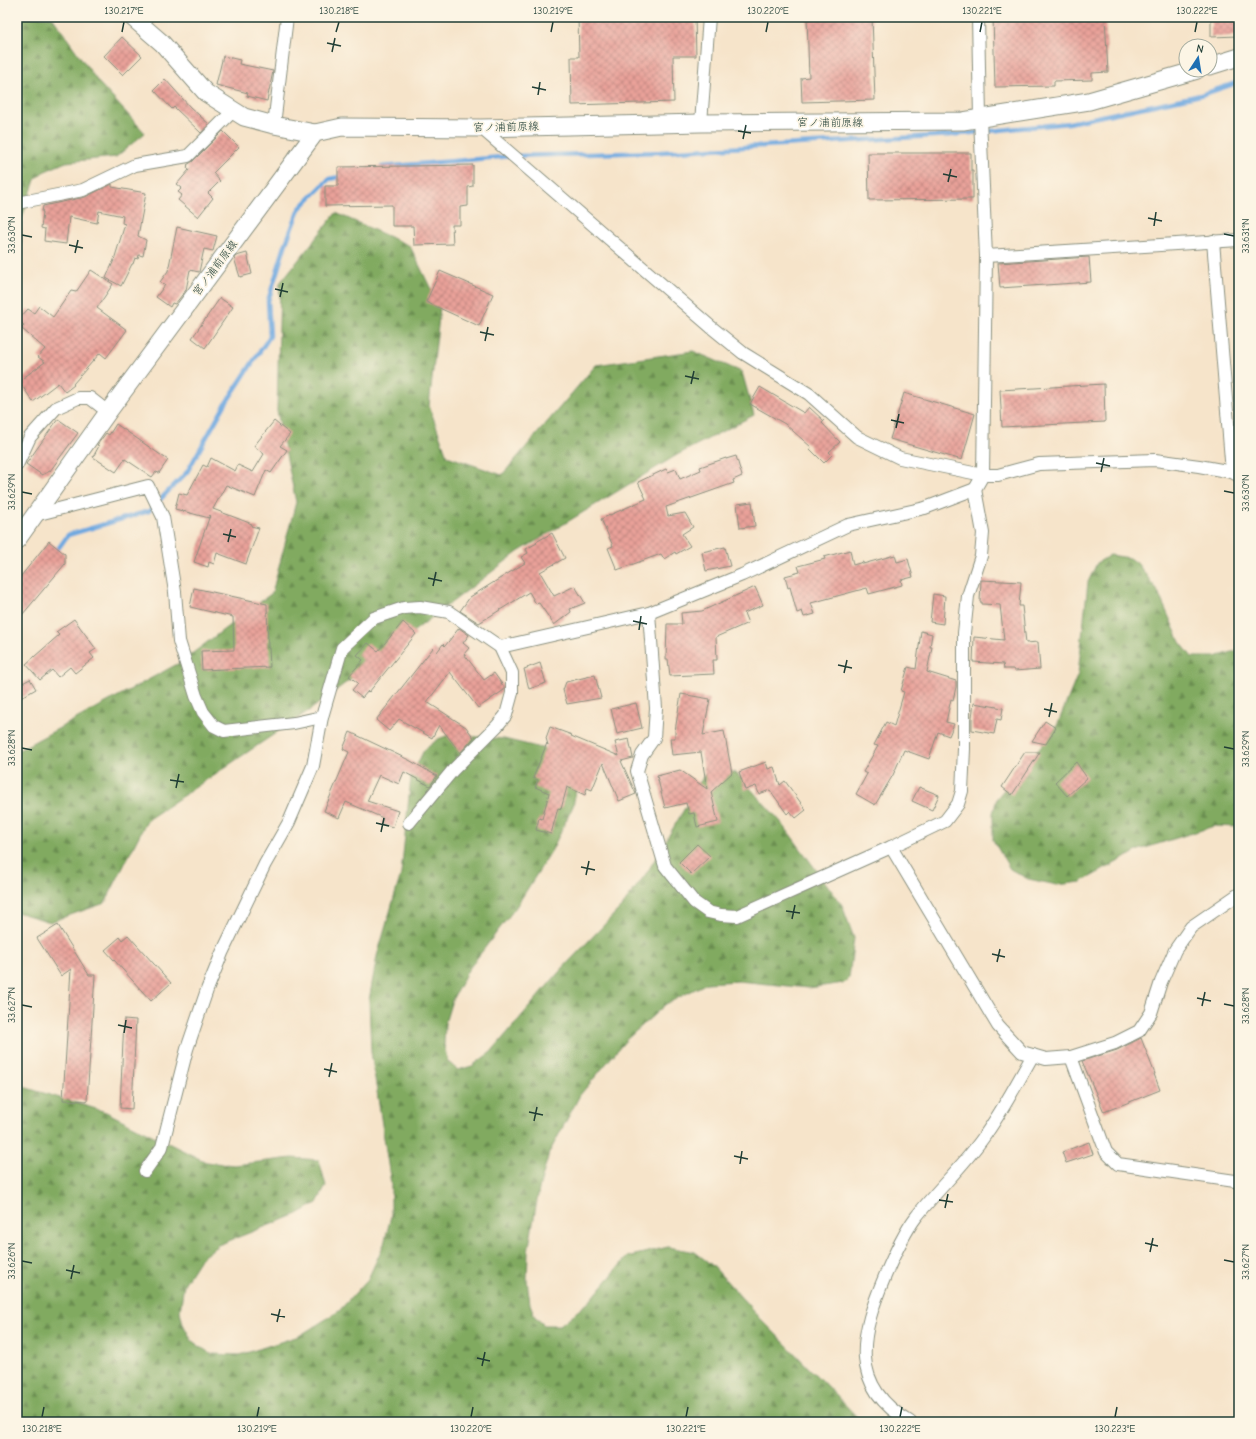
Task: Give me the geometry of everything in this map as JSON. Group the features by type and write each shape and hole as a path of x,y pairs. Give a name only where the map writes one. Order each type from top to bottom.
{"main road":[{"path":"132,17 162,43 206,93 244,117 274,125 316,133"},
{"path":"1218,64 1239,57"},
{"name":"宮ノ浦前原線","path":"17,540 108,412 316,133 342,127 482,128 701,123 962,121 1089,101 1178,75"}],"street":[{"path":"274,125 287,17"},
{"path":"701,123 709,17"},
{"path":"500,647 649,613 742,575 848,525 925,508 975,489 983,475 986,256 980,118 978,17"},
{"path":"17,203 83,190 136,165 188,156 234,110"},
{"path":"482,128 711,327 743,353 809,394 857,437 900,458 983,475 998,475 1039,464 1156,460 1199,466 1235,474 1213,241"},
{"path":"986,256 1239,240"},
{"path":"17,465 30,438 56,408 78,398 90,398 108,412"},
{"path":"35,515 148,486 163,517 175,592 179,641 196,696 203,712 214,726 224,731 294,723 322,718"},
{"path":"649,613 656,708 654,738 642,755 637,771 665,866 694,902 708,912 736,916 892,847 945,820 958,804 962,791 964,749 964,633 968,596 981,556 983,533 975,489"},
{"path":"145,1171 162,1147 187,1049 207,990 222,954 266,864 289,822 312,766 322,718 342,648 374,618 404,608 420,607 450,612 500,647 512,673 512,693 506,715 453,770 409,823"},
{"path":"892,847 998,1026 1022,1052 1046,1059 1071,1057 1115,1042 1138,1031 1151,1013 1161,982 1175,950 1191,927 1239,894"},
{"path":"910,1422 897,1415 889,1408 870,1381 864,1350 867,1325 878,1292 895,1253 915,1218 952,1178 982,1139 1010,1096 1033,1055"},
{"path":"1071,1057 1106,1152 1118,1164 1235,1181 1239,1180"}],"green space":[{"path":"17,17 52,17 98,82 145,133 116,157 66,162 43,172 35,180 21,221 21,243 17,259"},
{"path":"336,213 410,246 440,308 429,406 447,456 502,475 596,365 693,351 742,372 754,415 677,455 518,552 310,710 147,820 105,903 50,922 17,912 17,751 181,662 272,593 296,502 277,411 280,283"},
{"path":"1110,555 1130,558 1137,563 1157,590 1180,642 1192,657 1215,657 1239,650 1239,827 1214,826 1139,850 1081,882 1057,885 1028,879 1010,869 993,840 993,813 997,798 1056,728 1078,674 1088,582 1097,563"},
{"path":"449,735 504,739 558,752 579,775 573,806 552,850 516,907 468,970 452,1000 445,1023 444,1045 448,1062 458,1070 472,1066 491,1052 559,972 623,905 648,871 706,772 719,765 737,774 781,822 842,905 854,938 849,978 844,983 809,988 738,981 707,983 666,1004 626,1040 580,1095 549,1153 539,1189 528,1252 527,1280 530,1304 535,1317 544,1325 560,1325 589,1302 627,1257 668,1247 695,1252 713,1266 758,1316 862,1422 17,1422 17,1085 106,1112 206,1162 234,1165 292,1158 319,1160 326,1186 317,1203 298,1214 218,1245 200,1259 184,1284 180,1311 183,1324 192,1341 211,1354 240,1355 299,1336 339,1311 368,1279 384,1244 391,1216 391,1184 371,1052 369,1000 377,956 401,874 411,777 424,750 438,739"}],"building":[{"path":"578,17 695,17 696,56 673,56 674,102 572,105 571,57 579,57"},
{"path":"807,17 872,17 875,100 802,102 801,78 809,77"},
{"path":"993,17 1105,17 1108,72 1092,73 1092,80 1054,81 1054,86 995,87"},
{"path":"1211,17 1239,17 1239,36 1211,37"},
{"path":"122,37 142,56 123,75 104,56"},
{"path":"223,56 240,60 239,64 273,71 267,101 247,96 248,93 216,85"},
{"path":"165,79 190,107 209,124 201,133 174,107 172,109 154,90"},
{"path":"223,131 239,147 213,173 220,181 208,193 213,198 198,217 178,200 182,195 178,192 182,188 177,184 189,170 187,165 193,161"},
{"path":"868,153 971,153 971,170 973,170 973,199 869,200"},
{"path":"473,165 473,186 468,187 468,206 460,207 460,225 452,225 453,244 414,245 413,226 392,226 392,205 325,206 325,186 338,186 338,167"},
{"path":"112,184 112,187 146,193 138,236 146,240 143,256 139,255 138,259 135,258 121,286 106,278 114,260 125,224 122,223 123,216 99,211 97,223 69,217 66,244 44,241 45,229 41,228 43,206 85,197"},
{"path":"177,227 217,236 213,251 204,249 199,272 190,270 186,290 175,304 172,303 170,307 156,297 165,285 160,282 168,271"},
{"path":"247,253 252,274 240,277 234,258"},
{"path":"1089,257 1091,282 1000,288 998,263"},
{"path":"91,270 113,284 97,308 127,330 106,358 100,353 73,384 74,385 65,392 58,383 33,402 19,381 45,362 38,357 45,349 21,328 24,325 18,320 28,309 34,313 39,306 53,317 71,291 76,292"},
{"path":"440,271 493,294 479,326 426,302"},
{"path":"220,298 233,307 205,348 192,338"},
{"path":"1104,384 1105,422 1002,427 1000,390"},
{"path":"760,387 804,413 809,407 824,421 822,423 840,442 829,452 832,455 824,463 810,449 811,447 785,424 750,404"},
{"path":"904,393 975,414 962,460 890,439"},
{"path":"58,419 78,433 50,471 42,475 26,464"},
{"path":"274,421 290,434 280,446 287,450 271,473 266,470 255,497 226,485 213,509 252,524 251,526 259,528 246,564 217,553 214,564 209,562 208,567 194,562 209,518 175,509 179,493 187,495 203,465 207,467 211,458 235,471 238,465 253,472 264,454 254,446"},
{"path":"116,424 168,460 159,473 156,472 152,477 125,459 116,472 93,457 99,446 97,445 106,433 109,435"},
{"path":"736,456 742,476 733,480 734,483 666,507 668,516 685,513 693,527 682,534 690,546 676,554 675,552 664,559 661,554 617,570 608,548 613,546 601,519 646,499 638,482 666,469 668,472 676,469 680,479 701,470 700,467"},
{"path":"752,502 755,526 740,528 737,504"},
{"path":"552,533 565,558 540,572 554,596 575,586 585,603 570,609 571,612 554,625 539,603 536,604 529,592 479,623 460,611 470,597 525,563 521,557 528,553 526,549"},
{"path":"49,541 65,554 65,564 17,621 17,581"},
{"path":"725,547 730,566 706,571 702,552"},
{"path":"850,550 853,565 863,562 863,564 895,555 897,562 908,559 913,577 901,580 902,585 869,594 867,588 811,603 815,614 804,617 802,611 797,613 790,587 788,588 785,576 800,572 798,566 825,559 824,557"},
{"path":"981,580 1021,582 1019,606 1022,606 1026,643 1038,642 1040,669 1014,671 1013,669 1004,669 1003,664 973,662 974,637 1004,640 1000,605 982,604 982,602 980,602"},
{"path":"755,587 763,605 744,613 748,623 716,637 717,660 713,660 714,674 670,676 668,659 666,659 667,624 682,624 681,613 702,611"},
{"path":"194,588 267,604 270,667 202,670 201,651 234,650 233,617 190,607"},
{"path":"933,594 945,596 943,624 930,622"},
{"path":"74,619 96,649 90,653 94,658 75,673 70,667 58,677 52,670 40,680 26,664 59,635 56,632"},
{"path":"403,622 416,634 369,692 368,691 362,698 352,690 358,683 349,676 363,660 357,655 368,643 378,651"},
{"path":"459,628 469,635 463,643 469,648 464,654 484,680 494,673 504,687 504,690 478,708 450,672 427,702 466,727 474,738 460,753 439,725 432,738 399,719 389,731 376,720 433,648 437,652 443,644 445,646"},
{"path":"921,631 932,634 930,647 932,647 927,672 956,681 953,700 951,699 946,722 954,724 949,736 938,732 929,759 904,750 893,775 875,805 856,794 867,774 863,772 878,746 874,745 886,722 894,726 904,692 901,691 908,667 916,669"},
{"path":"540,663 546,683 529,689 524,669"},
{"path":"595,675 601,698 567,704 563,690 566,682"},
{"path":"30,679 36,689 17,700 17,686"},
{"path":"681,694 710,699 703,735 724,731 732,773 711,792 718,822 697,827 694,813 689,814 686,803 665,808 657,776 680,770 707,789 701,752 672,755 670,738 675,738"},
{"path":"636,703 642,728 617,734 611,709"},
{"path":"974,703 1003,708 1001,720 997,719 994,734 972,730"},
{"path":"1045,721 1056,728 1046,744 1032,741"},
{"path":"550,727 619,756 615,742 629,739 633,758 621,761 636,794 619,801 603,763 592,790 587,788 585,795 567,787 561,809 558,808 551,834 536,830 539,818 542,819 549,793 535,787 538,780 533,778 547,743 548,745 546,738"},
{"path":"350,732 409,760 437,776 430,786 404,772 399,784 379,775 367,801 398,811 393,827 381,824 383,818 346,802 339,818 324,811 349,752 343,749"},
{"path":"1025,752 1040,752 1012,795 1002,787"},
{"path":"766,762 768,769 774,767 780,785 785,781 806,810 796,818 790,811 787,814 770,790 759,794 756,786 745,790 739,772"},
{"path":"1076,762 1087,778 1067,796 1055,782"},
{"path":"919,787 939,795 932,810 912,801"},
{"path":"697,844 710,856 691,874 679,862"},
{"path":"58,925 89,975 95,975 87,1101 63,1100 71,969 61,976 37,938"},
{"path":"128,935 171,983 151,1001 105,950 120,937 122,940"},
{"path":"124,1019 136,1020 132,1109 120,1108"},
{"path":"1141,1038 1160,1090 1104,1112 1082,1061 1117,1050"},
{"path":"1089,1142 1093,1154 1066,1163 1062,1152"}],"waterway":[{"path":"382,167 514,156 661,152 951,135 1069,123 1201,95 1239,82"},
{"path":"55,553 68,535 149,511 187,472 226,403 270,336 268,301 285,246 299,209 329,179 344,176"}]}
